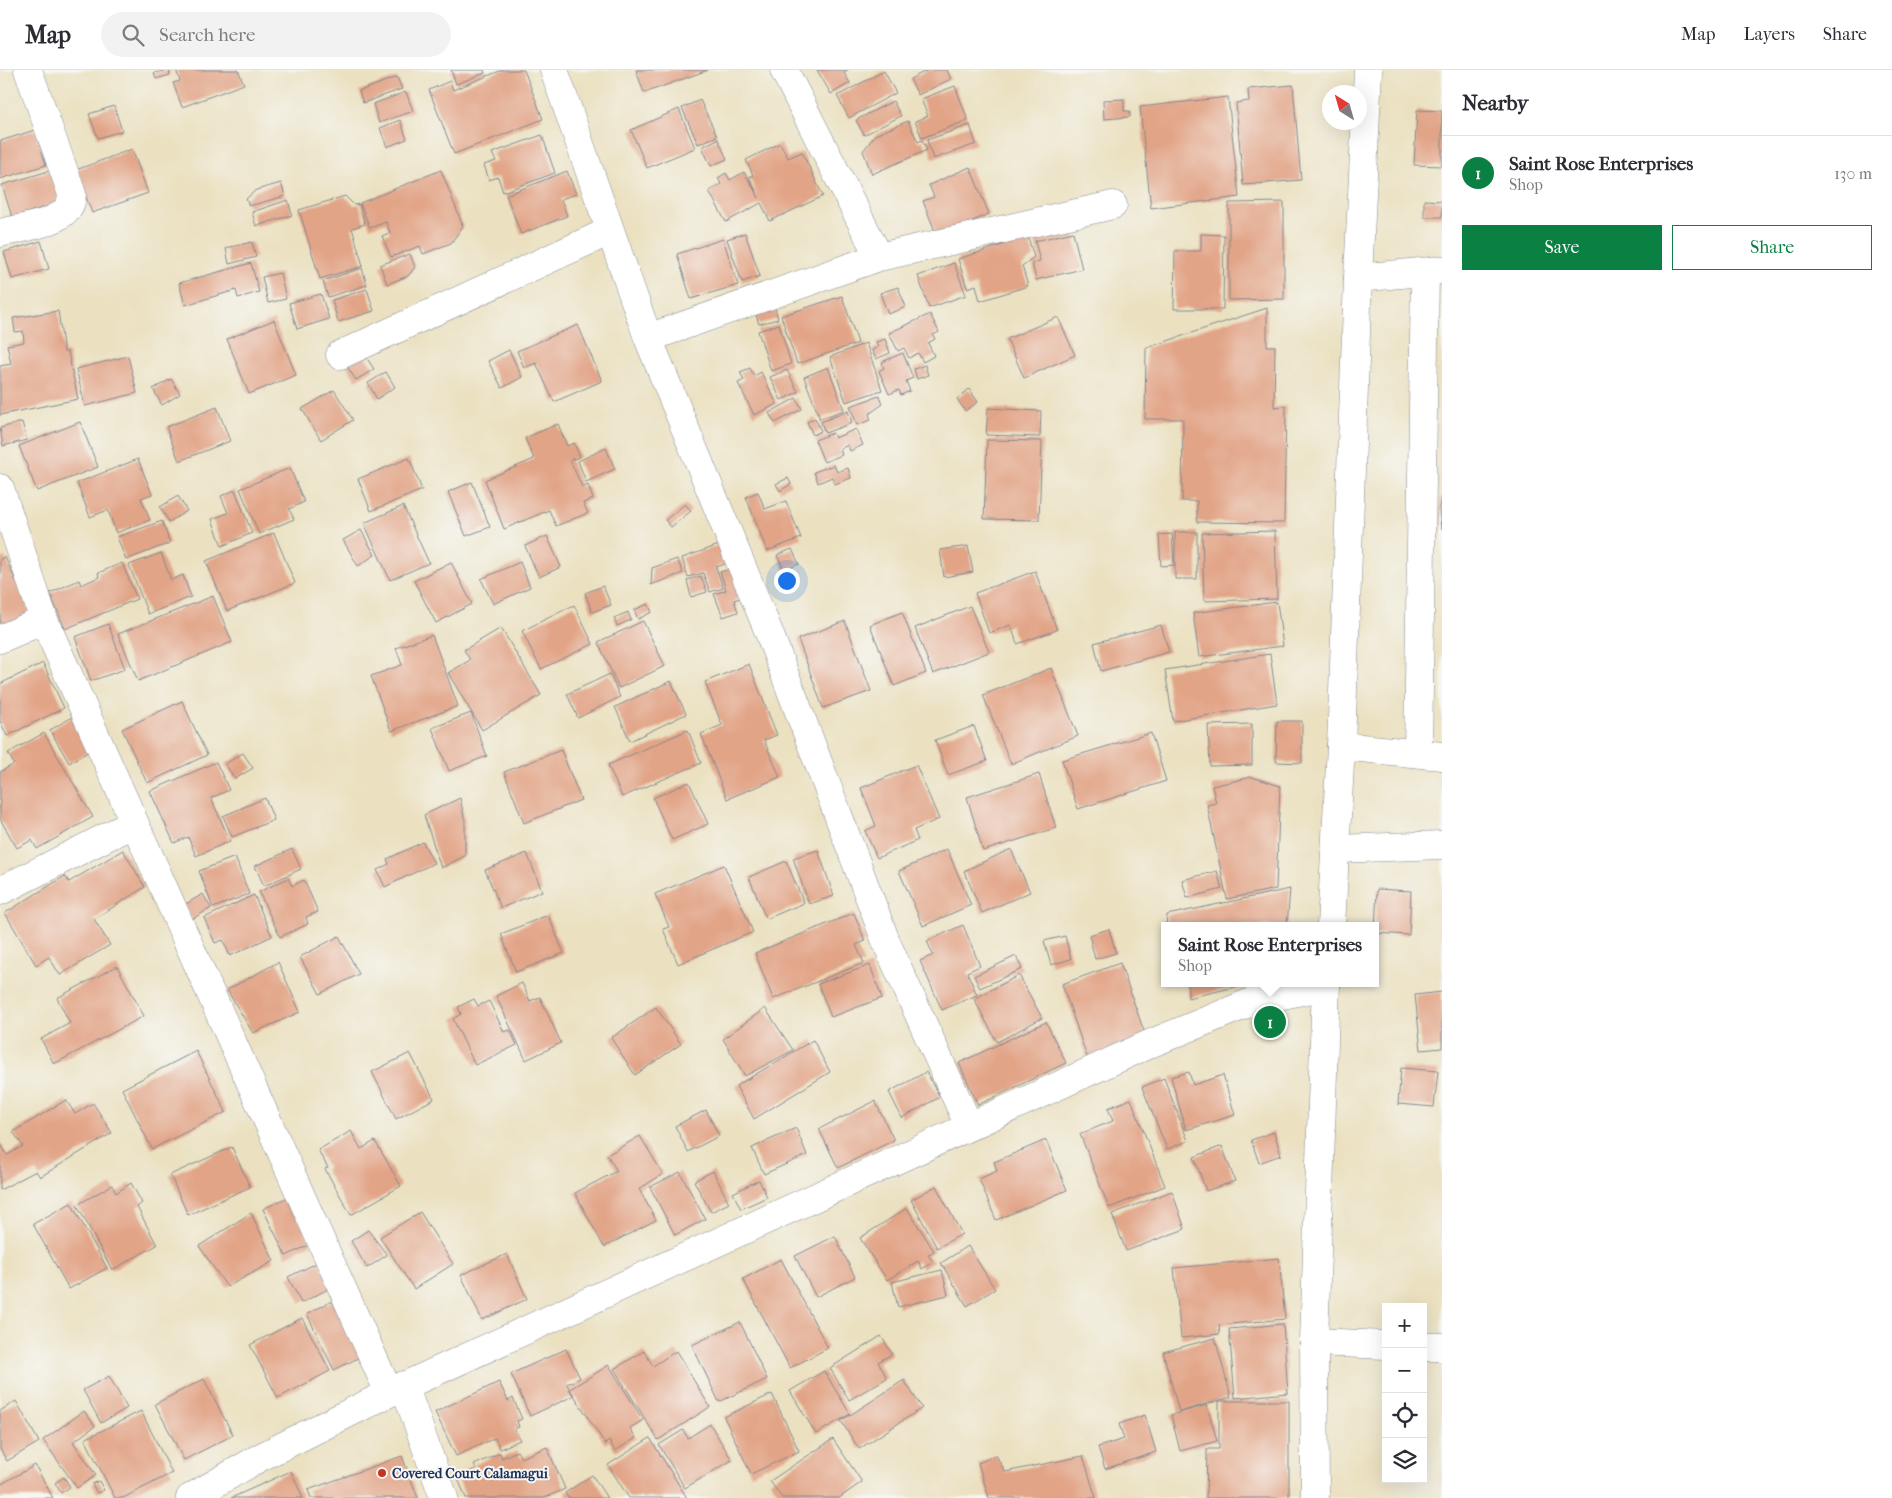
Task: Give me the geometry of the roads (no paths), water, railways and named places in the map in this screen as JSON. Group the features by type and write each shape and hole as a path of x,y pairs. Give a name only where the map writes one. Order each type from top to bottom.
{"street":[{"path":"0,233 53,220 65,213 72,202 72,194 28,70"},
{"path":"554,70 648,338 768,630 887,944 969,1126"},
{"path":"784,70 879,257"},
{"path":"1331,922 1341,746 1358,278 1368,70"},
{"path":"648,338 879,257 1113,205"},
{"path":"340,355 610,231"},
{"path":"1341,746 1430,755 1433,271 1358,278"},
{"path":"0,488 44,620 134,823 397,1389 444,1498"},
{"path":"0,639 44,620"},
{"path":"0,892 134,823"},
{"path":"1336,849 1442,845"},
{"path":"190,1498 259,1458 397,1389 1147,1045 1254,1001 1317,987"},
{"path":"1315,1498 1314,1342 1326,987"},
{"path":"1314,1342 1382,1345"},
{"path":"1427,1346 1442,1347"}],"place":[{"name":"Saint Rose Enterprises","path":"1270,1022"},
{"name":"Covered Court Calamagui","path":"382,1473"}]}
